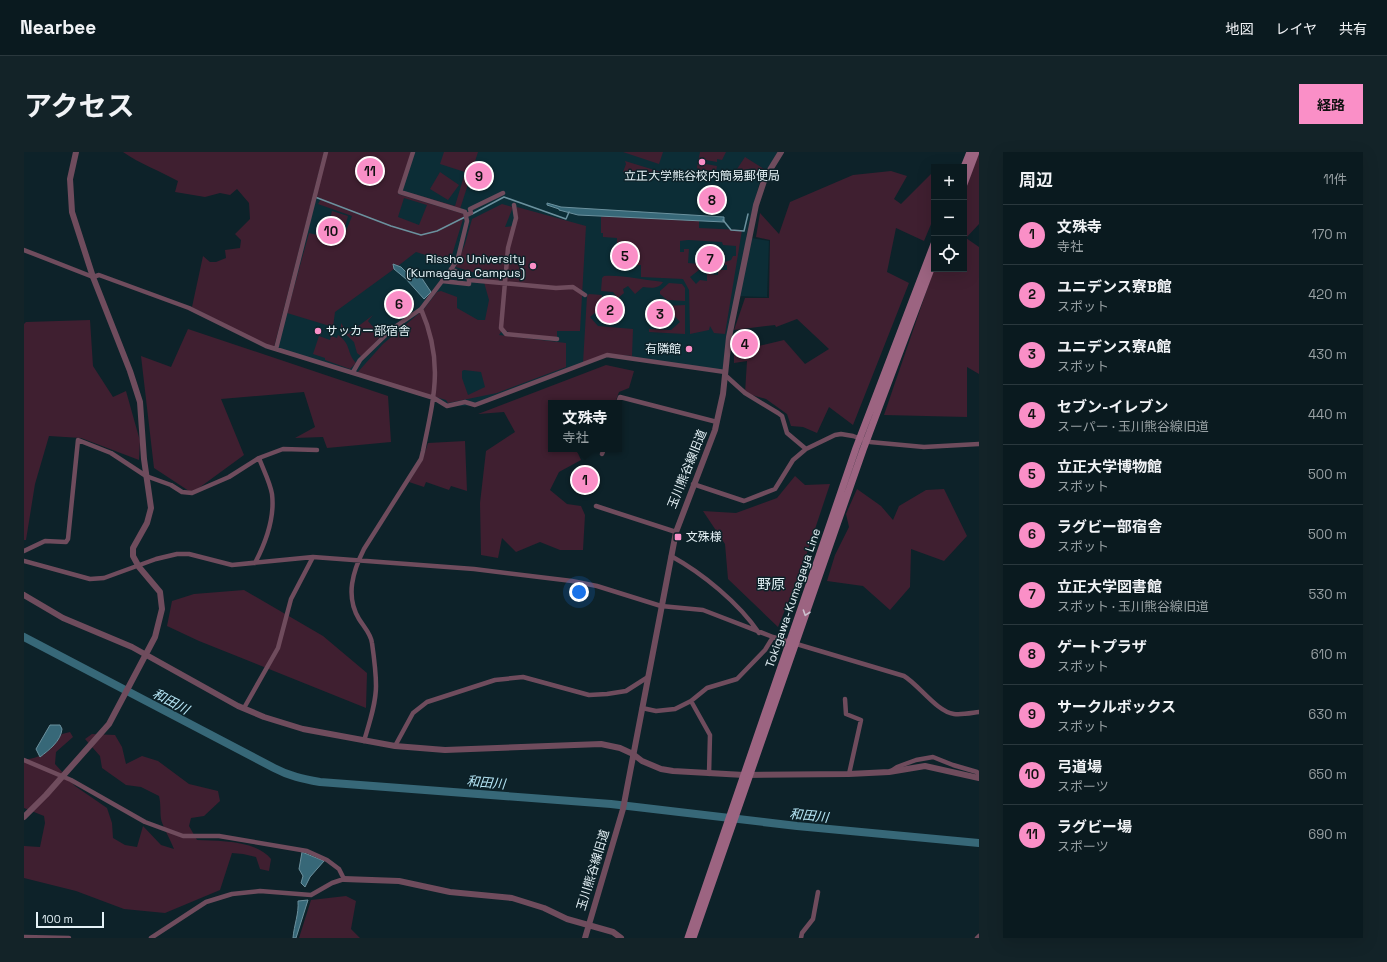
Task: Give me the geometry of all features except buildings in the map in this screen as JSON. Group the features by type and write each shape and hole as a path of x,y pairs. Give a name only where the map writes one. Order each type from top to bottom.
{"main road":[{"path":"965,164 970,152"},
{"path":"967,176 976,152"},
{"name":"Tokigawa-Kumagaya Line","path":"747,775 859,441 931,252"},
{"name":"Tokigawa-Kumagaya Line","path":"693,938 737,803 862,450 931,269"},
{"name":"Tokigawa-Kumagaya Line","path":"688,938 726,835"}],"street":[{"path":"24,817 46,795 109,724 146,656 160,624 162,601 160,592 139,567 133,556 134,548 147,523 151,508 151,498 146,476 140,402 130,371 93,277 70,200 71,168 76,152"},
{"path":"276,349 326,152"},
{"path":"413,152 400,192 436,202 467,214"},
{"name":"玉川熊谷線旧道","path":"585,938 625,799 676,532 717,422 729,337 756,205 765,178 781,152"},
{"path":"467,214 471,213 470,209 503,193"},
{"path":"514,205 516,218 508,248 500,328 503,332 557,339"},
{"path":"353,372 360,360 392,329 421,309 451,269 460,252 467,221 467,214"},
{"path":"24,250 93,277 99,275 189,308 266,346 434,398 447,406 465,402 475,405 607,355 725,373 745,393 782,416 788,433 806,449"},
{"path":"451,269 468,277 470,280 556,288 573,287 585,295"},
{"path":"442,281 469,284 470,280"},
{"path":"364,740 376,687 372,642 370,635 358,618 353,606 351,594 353,576 359,560 421,459 434,398 436,372 435,356 428,324 421,309"},
{"path":"619,400 620,396 717,422"},
{"path":"694,484 744,500 774,488 793,460 806,449 835,435 854,436 870,442 924,447 979,444"},
{"path":"24,551 45,541 66,542 68,539 78,440 111,453 146,476 171,485 182,492 192,493 229,477 259,458 284,449 317,450"},
{"path":"255,563 268,535 272,514 272,493 259,458"},
{"path":"596,506 676,532"},
{"path":"24,561 90,579 104,578 139,567 156,559 177,554 189,554 232,565 313,557 474,569 572,581 597,586 662,606 703,610 773,637 904,676 913,682 938,706 949,712 968,714 979,712"},
{"path":"671,556 694,571 734,604 751,621 759,632"},
{"path":"244,708 278,648 291,599 313,557"},
{"path":"24,595 63,618 112,638 244,708 264,717 303,729 395,746 445,750 601,744 620,748 633,754 642,762 661,769 709,774 849,774 889,772 925,766 979,777"},
{"path":"642,708 656,711 675,709 691,701 707,688 737,679 765,650 773,637"},
{"path":"395,746 414,713 427,702 495,680 523,677 589,695 626,691 648,677"},
{"path":"845,699 846,714 861,720 849,774"},
{"path":"691,701 710,736 709,774"},
{"path":"889,772 897,767 916,760 934,757 953,765 977,772 979,777"},
{"path":"24,760 62,776 152,824 183,836 218,836 307,851 327,860 339,869 344,879"},
{"path":"151,938 206,902 218,898 232,894 260,891 311,895 332,883 344,879 398,881 450,892 512,898 544,908 567,919 588,924 622,938"},
{"path":"801,938 802,933 813,919 818,892"},
{"path":"24,937 69,938"}],"shaded area":[{"path":"123,152 324,152 274,347 266,345 192,307 203,256 210,262 216,262 226,258 225,250 240,248 241,240 235,234 250,219 249,203 237,189 230,195 220,193 205,197 175,192 178,181"},
{"name":"Rissho University (Kumagaya Campus)","path":"327,152 778,152 759,184 746,237 769,241 767,297 737,296 726,374 606,356 475,405 453,406 275,348"},
{"path":"327,152 411,152 398,194 464,214 464,216 452,255 448,262 416,252 398,266 393,264 394,269 335,312 333,327 287,313 309,233 342,241 352,216 318,204 321,199 316,197","holes":["404,198 427,205 419,225 398,217"]},
{"path":"444,152 478,152 471,174 440,164"},
{"path":"623,152 663,152 659,164"},
{"path":"700,152 726,152 722,160 717,159 717,162 706,160 706,164 717,166 716,171 698,170 697,167"},
{"path":"979,153 979,224 967,237 967,200 967,184"},
{"path":"745,157 764,169 761,173 735,172"},
{"path":"625,161 661,172 660,175 623,172 626,164"},
{"path":"891,171 907,176 894,199 901,204 931,174 931,224 924,241 896,228 887,272 909,283 853,425 829,407 817,433 803,427 791,426 787,414 766,399 745,393 747,361 734,363 734,352 784,340 805,364 829,349 797,319 776,327 775,325 734,330 745,298 769,298 770,240 756,237 760,213 779,234 790,202 853,175"},
{"path":"440,172 459,185 448,200 430,189"},
{"path":"464,176 470,178 460,209 408,192 455,206"},
{"path":"547,203 561,207 724,217 724,222 578,215 559,210 547,205"},
{"path":"502,204 513,207 505,227 513,226 517,207 586,226 580,331 557,331 557,338 510,333 503,329 499,335 566,343 566,367 497,393 448,403 446,400 356,374 383,344 424,309 437,292 441,291 457,297 457,308 478,320 485,320 489,300 482,275 456,267 465,244 472,219","holes":["462,371 481,372 485,387 468,395 462,378"]},
{"path":"332,211 348,216 345,227 329,222"},
{"path":"606,216 699,221 699,228 742,230 725,334 714,333 710,326 709,330 690,334 689,290 683,279 641,277 641,265 637,265 637,262 634,261 625,251 617,250 617,238 603,237 603,233 601,233 601,217","holes":["680,241 722,242 723,245 736,246 736,256 733,256 731,260 725,262 725,265 727,265 727,270 718,270 718,275 707,274 707,281 700,280 696,284 690,277 699,270 699,264 688,263 689,249 684,249 684,252 680,252"]},
{"path":"322,223 343,230 340,239 319,232"},
{"path":"967,239 979,247 979,374 967,367 967,417 884,415 933,272 967,272"},
{"path":"393,264 401,267 407,273 419,274 431,292 424,299 406,279 394,269"},
{"path":"604,276 626,277 663,282 657,287 643,287 635,294 628,286 623,289 624,293 618,298 613,292 601,291 602,278"},
{"path":"669,283 682,284 685,288 685,301 667,300 660,294 660,291"},
{"path":"589,294 602,295 602,301 605,304 590,317 598,326 633,329 632,356 609,354 583,363 587,296"},
{"path":"685,305 685,334 649,332 649,329 671,330 680,322 666,306"},
{"path":"373,315 368,321 381,336 362,357 357,353 354,342 341,330 341,323 348,334"},
{"path":"90,320 93,366 113,397 126,391 140,441 139,460 81,438 49,436 35,484 26,540 24,540 24,324 26,322"},
{"path":"188,329 388,396 391,442 327,448 323,437 295,438 315,427 304,392 221,399 244,455 192,493 154,468 141,356 171,367"},
{"path":"338,335 347,345 356,363 350,369 313,354 319,336 330,340 331,336 337,338"},
{"path":"606,365 634,371 629,388 619,392 616,400 548,400 548,452 577,452 581,460 559,472 550,490 567,504 581,506 585,515 583,550 560,550 540,542 516,552 502,538 498,558 481,555 480,503 486,451 515,432 504,412 478,414"},
{"path":"465,441 467,491 451,486 449,490 426,482 424,487 409,482 422,461 428,443"},
{"path":"795,476 805,485 830,484 802,568 778,627 728,579 725,544 703,511 736,513 777,498"},
{"path":"857,489 881,506 893,520 899,506 926,490 944,489 967,536 944,561 911,549 910,587 890,610 863,586 827,581 835,555 849,527 846,514"},
{"path":"244,590 323,636 367,673 366,708 199,641 167,626 172,601 194,594"},
{"path":"50,725 60,725 62,729 61,733 54,745 40,757 36,749"},
{"path":"70,732 73,737 56,752 55,764 75,786 107,808 112,823 113,838 125,845 137,847 143,826 161,845 174,849 161,819 159,796 141,787 126,785 102,768 100,756 85,739 92,734 115,735 122,747 126,764 142,756 158,761 189,784 218,791 220,801 204,816 191,818 189,826 197,840 237,843 256,848 271,859 269,871 260,869 256,857 232,853 220,890 165,913 124,909 76,891 24,878 24,846 40,847 45,823 44,816 24,808 24,760 42,755 54,745 62,734"},
{"path":"302,852 324,861 310,877 305,887 301,883 303,876 299,869"},
{"path":"346,896 356,901 351,929 360,938 299,938 311,900"},
{"path":"308,900 296,938 293,938 298,910 298,901"}],"waterway":[{"path":"315,197 391,226 421,235 437,231 465,217"},
{"path":"472,214 504,197 566,219 569,212"},
{"path":"723,220 731,230 744,231 748,214"},
{"name":"和田川","path":"24,637 274,768 308,780 611,804 797,826 979,843"}],"place":[{"name":"立正大学熊谷校内簡易郵便局","path":"702,162"},
{"name":"ラグビー場","path":"370,171"},
{"name":"サークルボックス","path":"479,176"},
{"name":"ゲートプラザ","path":"712,200"},
{"name":"弓道場","path":"331,231"},
{"name":"立正大学博物館","path":"625,256"},
{"name":"立正大学図書館","path":"710,259"},
{"name":"Rissho University (Kumagaya Campus)","path":"533,266"},
{"name":"ラグビー部宿舎","path":"399,304"},
{"name":"ユニデンス寮B館","path":"610,310"},
{"name":"ユニデンス寮A館","path":"660,314"},
{"name":"サッカー部宿舎","path":"318,331"},
{"name":"セブン-イレブン","path":"745,344"},
{"name":"有隣館","path":"689,349"},
{"name":"文殊寺","path":"585,480"},
{"name":"文殊様","path":"678,537"}],"district":[{"name":"野原","path":"771,584"}]}
